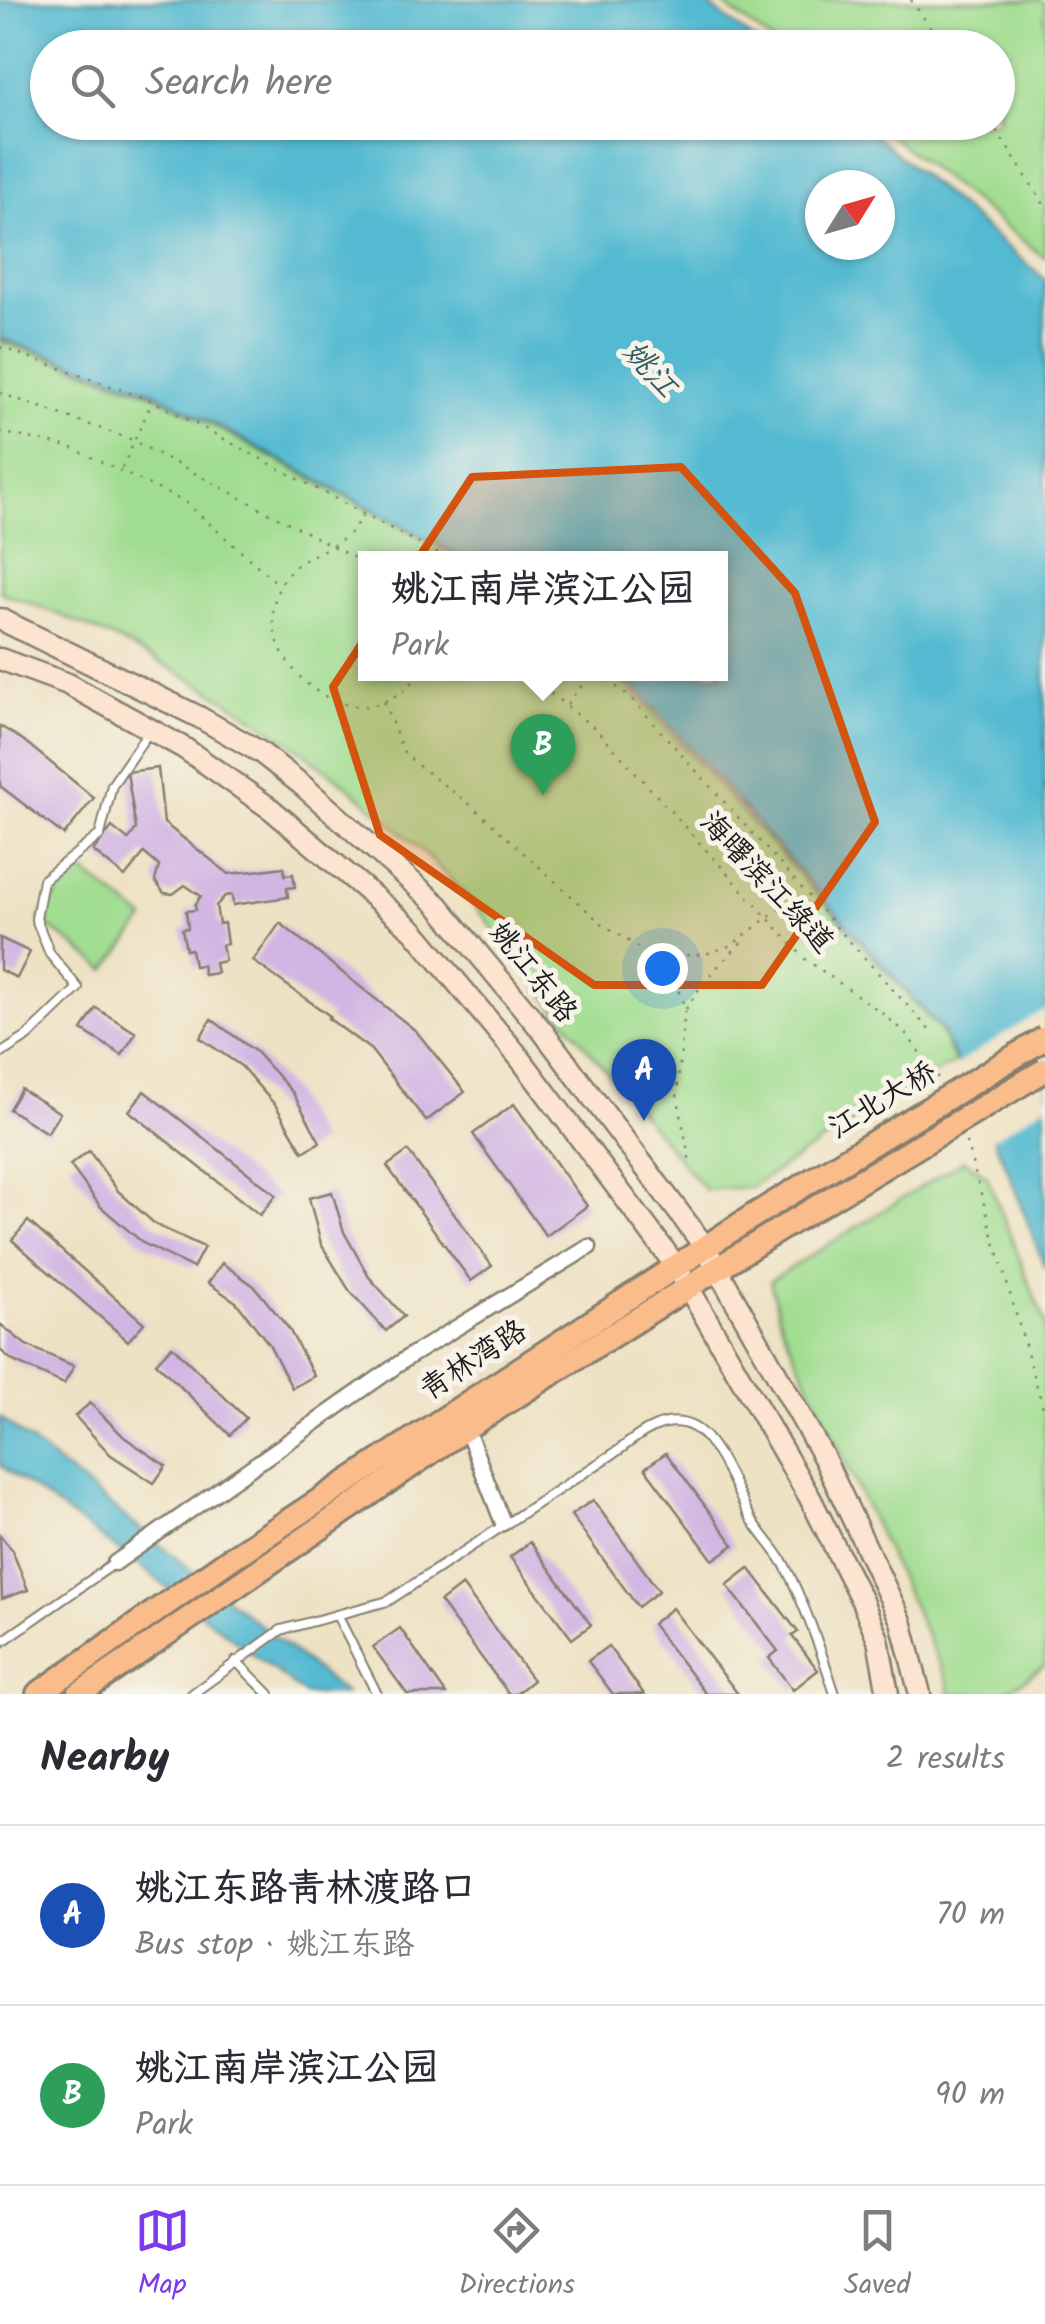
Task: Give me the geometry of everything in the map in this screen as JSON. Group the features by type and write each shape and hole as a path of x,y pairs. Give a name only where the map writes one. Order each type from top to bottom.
{"main road":[{"name":"姚江东路","path":"0,620 199,717 260,752 438,905 544,1033 705,1248 824,1458 901,1621 920,1694"},
{"name":"姚江东路","path":"0,660 68,684 184,748 272,809 414,931 519,1057 676,1266 810,1498 862,1600 878,1638 888,1694"},
{"name":"江北大桥","path":"752,1216 1045,1038"},
{"name":"江北大桥","path":"772,1234 1045,1070"},
{"name":"青林湾路","path":"182,1608 230,1558 752,1216"},
{"name":"青林湾路","path":"182,1608 262,1566 466,1428 772,1234"},
{"path":"38,1694 182,1608"},
{"path":"79,1694 182,1608"}],"street":[{"path":"114,1562 410,1356 589,1247"},
{"path":"466,1428 503,1523"}],"lane":[{"path":"0,1054 28,1036 78,988 50,954 36,918 42,880 100,835 112,785 150,730"},
{"path":"192,1694 282,1630 388,1601 639,1434 672,1420 697,1428 716,1453 762,1538 782,1560 810,1622 833,1693"},
{"path":"0,1643 114,1562"},
{"path":"337,1615 377,1694"},
{"path":"239,1660 269,1694"}],"path":[{"path":"911,0 932,30"},
{"path":"1002,140 1045,206"},
{"path":"0,347 153,401 433,551"},
{"path":"0,392 134,441 358,560"},
{"path":"121,470 153,401"},
{"path":"0,432 70,446 185,502 280,585"},
{"path":"364,514 344,538 292,569 280,585 275,601 277,636 294,670 307,685 337,703 370,706 384,702 412,681"},
{"name":"海曙滨江绿道","path":"535,681 622,756 805,958 904,1032 940,1081"},
{"path":"566,705 585,681"},
{"path":"609,681 629,696 932,1033"},
{"path":"384,702 403,751 416,764 472,806 600,922 656,959 674,980 684,1012 677,1094 690,1163"},
{"path":"656,959 710,953 749,934 803,890"},
{"path":"684,1012 705,980 749,934"},
{"path":"962,1127 1045,1414"}],"highlighted area":[{"path":"681,467 795,593 875,822 762,985 594,985 380,835 333,687 472,477"}],"green space":[{"path":"718,0 1040,0 1045,4 1045,258 896,140 1015,140 1015,30 757,30"},
{"path":"0,341 153,394 447,551 358,551 358,681 620,681 631,689 940,1031 955,1062 751,1187 705,1190 474,905 401,832 297,748 184,675 63,616 0,592"},
{"path":"77,867 145,919 106,970 39,919"},
{"path":"964,1160 987,1176 1045,1323 1045,1665 1003,1694 949,1694 949,1684 781,1324 770,1281"}],"water":[{"name":"姚江","path":"0,0 702,0 741,30 30,30 30,140 880,140 1045,279 1045,1268 1005,1163 941,1029 627,681 728,681 728,551 450,551 153,391 0,338"},
{"path":"0,1417 346,1694 304,1694 136,1563 0,1465"}],"pier":[{"path":"1045,1009 1045,1106 989,1141 954,1066"}],"building":[{"path":"0,726 94,798 64,835 0,786"},
{"path":"158,768 164,823 229,874 284,867 285,875 293,874 295,887 287,888 288,897 233,905 232,895 225,896 216,906 227,944 222,945 225,961 215,963 217,973 204,975 202,965 194,966 191,949 186,950 182,929 188,928 186,911 196,910 201,896 185,885 173,894 164,893 155,881 159,866 144,853 125,877 93,851 112,827 128,840 136,829 127,772"},
{"path":"280,923 416,1031 465,1092 426,1121 371,1050 253,961"},
{"path":"0,938 30,952 17,978 0,970"},
{"path":"96,1008 136,1033 122,1055 82,1030"},
{"path":"211,1019 256,1052 293,1093 320,1142 303,1152 276,1106 241,1066 200,1038"},
{"path":"21,1089 60,1113 47,1133 9,1109"},
{"path":"144,1091 276,1195 260,1215 129,1111"},
{"path":"514,1104 587,1206 546,1236 473,1134"},
{"path":"89,1151 118,1191 156,1225 204,1247 193,1268 143,1243 101,1207 70,1165"},
{"path":"408,1151 492,1266 471,1281 387,1166"},
{"path":"332,1192 344,1232 369,1277 404,1316 386,1331 349,1290 321,1244 309,1198"},
{"path":"28,1221 144,1323 128,1341 12,1240"},
{"path":"222,1263 254,1286 289,1329 314,1376 292,1388 269,1344 236,1302 208,1283"},
{"path":"0,1324 26,1345 74,1366 64,1384 13,1361 0,1350"},
{"path":"172,1346 246,1418 230,1435 156,1363"},
{"path":"90,1403 124,1437 166,1466 154,1483 111,1455 75,1416"},
{"path":"666,1453 734,1545 713,1560 645,1468"},
{"path":"593,1500 659,1591 638,1607 571,1515"},
{"path":"0,1535 12,1550 28,1590 2,1599"},
{"path":"530,1542 591,1625 572,1639 510,1557"},
{"path":"749,1568 798,1632 792,1636 818,1670 793,1690 769,1658 778,1651 727,1585"},
{"path":"462,1585 533,1680 516,1694 509,1694 440,1602"},
{"path":"672,1608 738,1694 706,1694 652,1624"},
{"path":"400,1628 446,1694 407,1694 373,1647"},
{"path":"608,1646 644,1694 613,1694 588,1661"}],"place":[{"name":"姚江南岸滨江公园","path":"543,796"},
{"name":"姚江东路青林渡路口","path":"644,1121"}]}
